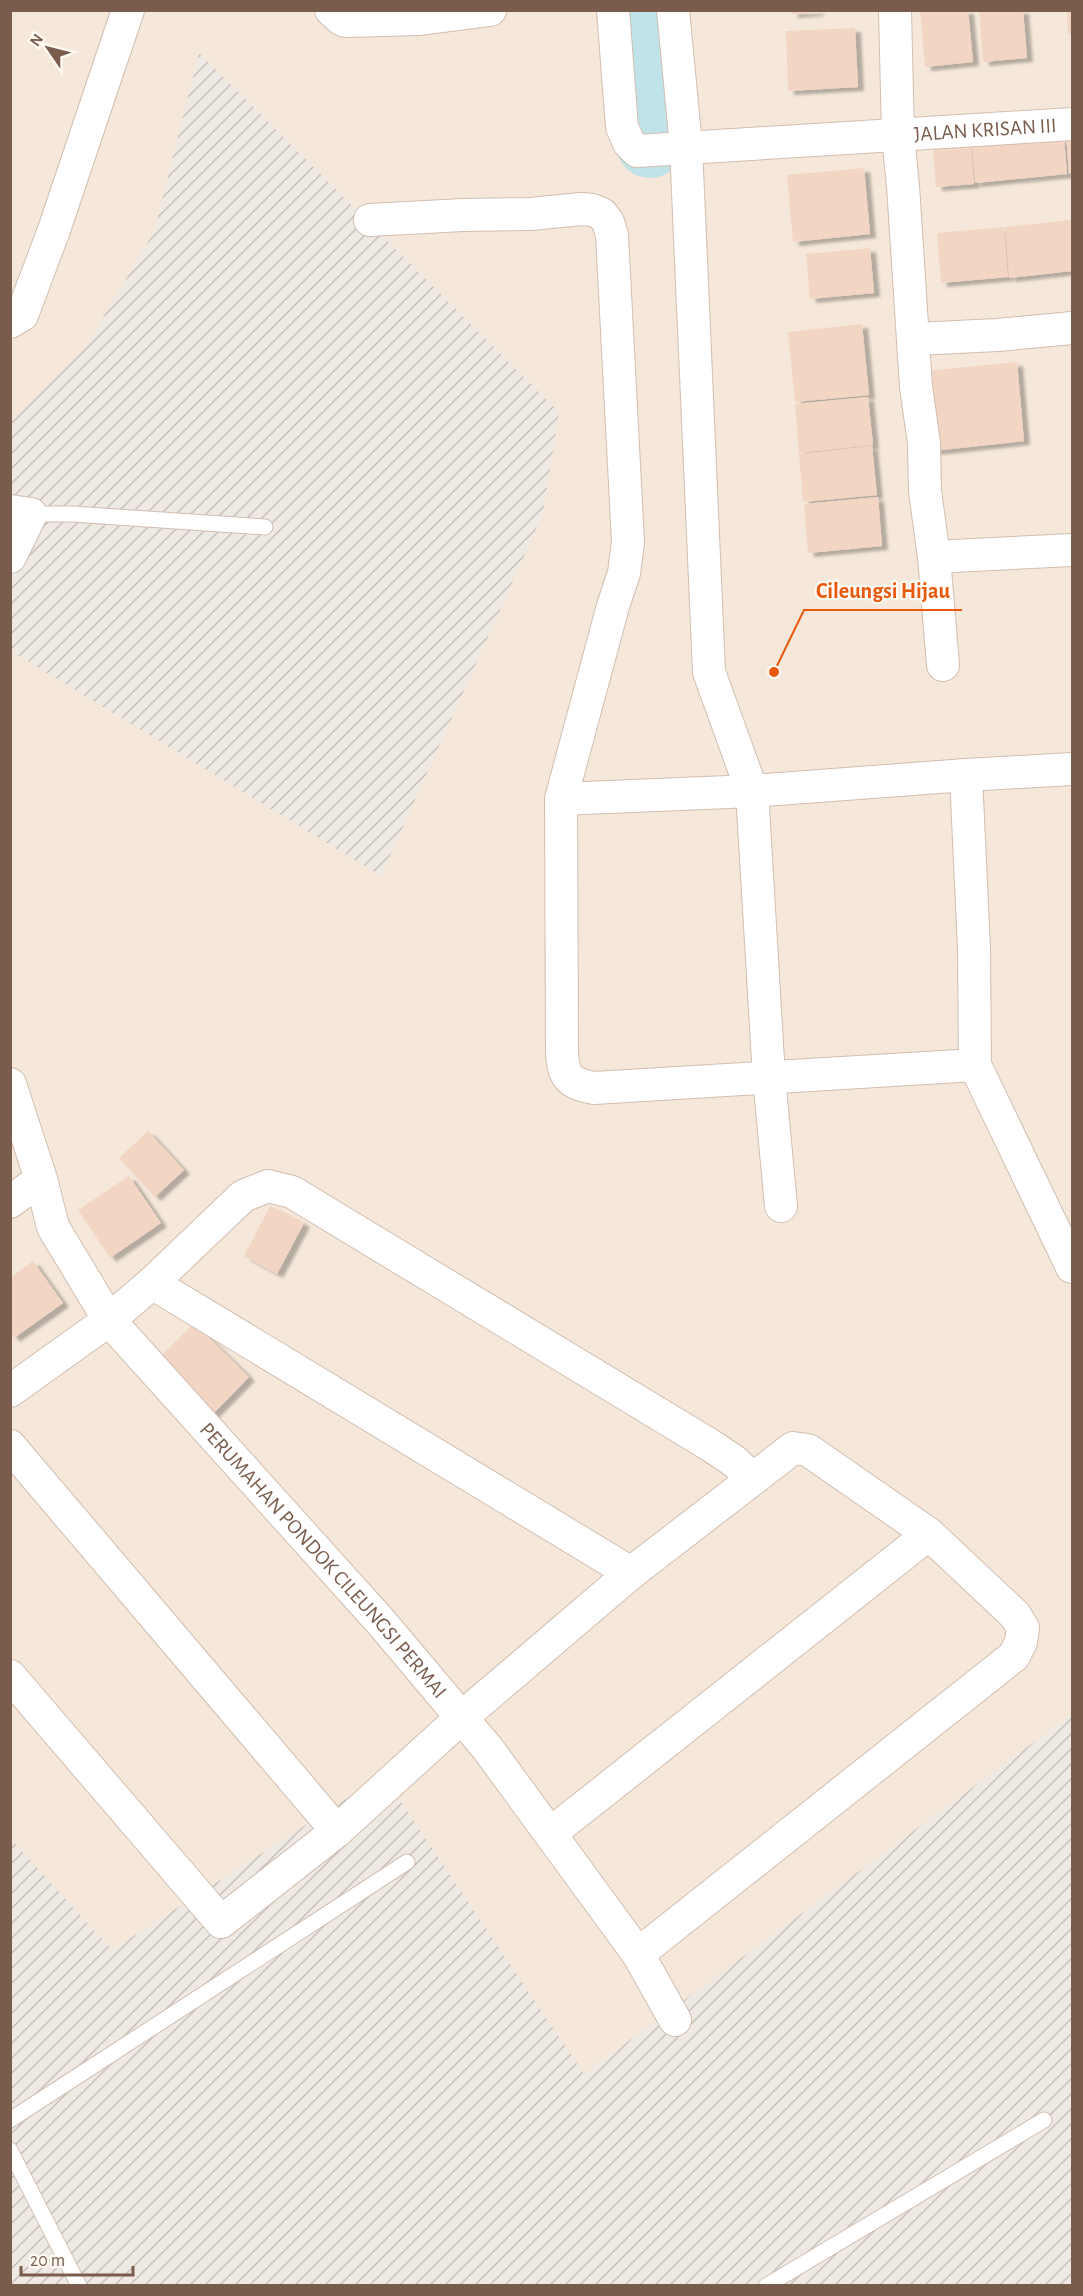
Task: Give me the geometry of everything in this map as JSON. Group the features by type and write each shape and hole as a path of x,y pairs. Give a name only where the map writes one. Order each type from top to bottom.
{"street":[{"path":"10,322 22,315 54,230 128,10"},
{"path":"331,10 342,20 347,21 420,19 490,10"},
{"name":"JALAN KRISAN III","path":"613,10 622,128 629,143 637,151 686,146 898,136 1072,124"},
{"path":"673,10 686,146 710,672 752,791 769,1077 781,1206"},
{"path":"895,10 898,136 915,339 916,387 924,443 925,491 934,557 943,665"},
{"path":"370,220 531,214 581,209 602,214 608,222 612,235 628,542 624,573 561,799 562,1050 563,1067 568,1076 577,1084 594,1088 975,1065"},
{"path":"915,339 998,335 1072,328"},
{"path":"10,557 21,513"},
{"path":"934,557 1072,550"},
{"path":"561,799 752,791 1072,769"},
{"path":"966,775 974,949 975,1065 1072,1267"},
{"name":"PERUMAHAN PONDOK CILEUNGSI PERMAI","path":"10,1084 41,1179 52,1227 109,1320 373,1613 489,1749 638,1953 675,2020"},
{"path":"10,1202 41,1179"},
{"path":"10,1391 109,1320 152,1283 243,1196 268,1186 292,1192 710,1445 734,1461 753,1479"},
{"path":"152,1283 631,1573"},
{"path":"10,1446 336,1831"},
{"path":"10,1676 221,1922 336,1831 461,1718 631,1573 793,1448 808,1450 929,1534 1015,1616 1023,1628 1021,1642 1014,1656 638,1953"},
{"path":"551,1833 929,1534"}],"lane":[{"path":"21,513 73,514 265,527"},
{"path":"10,2120 407,1862"},
{"path":"766,2286 1044,2120"},
{"path":"10,2150 79,2286"}],"shaded area":[{"path":"11,11 1072,11 1072,2285 11,2286"},
{"path":"199,53 559,412 543,514 381,876 11,651 11,422 85,348 154,232"},
{"path":"1072,1714 1072,2285 11,2285 10,1838 112,1950 383,1775 584,2074"}],"building":[{"path":"792,10 818,10 818,12 792,14"},
{"path":"920,10 968,10 973,62 925,67"},
{"path":"979,10 1023,10 1027,58 983,62"},
{"path":"1067,10 1072,10 1072,33 1068,34"},
{"path":"855,28 858,87 788,91 786,31"},
{"path":"1072,133 1072,174 1069,174 1066,134"},
{"path":"1064,137 1067,174 975,183 972,145"},
{"path":"971,143 974,184 936,187 933,147"},
{"path":"864,168 870,234 793,242 787,175"},
{"path":"1072,220 1072,271 1009,278 1005,227"},
{"path":"1004,227 1008,277 941,283 937,233"},
{"path":"870,248 874,293 810,299 806,254"},
{"path":"862,324 869,395 795,402 788,332"},
{"path":"1017,362 1024,441 933,451 925,371"},
{"path":"868,397 873,445 799,453 795,404"},
{"path":"872,446 877,495 803,502 799,454"},
{"path":"878,497 882,546 808,553 804,504"},
{"path":"148,1131 184,1170 155,1197 119,1158"},
{"path":"129,1176 161,1223 110,1258 78,1210"},
{"path":"270,1206 304,1223 277,1274 244,1256"},
{"path":"33,1261 63,1303 14,1338 10,1333 10,1278"},
{"path":"194,1323 249,1377 210,1417 155,1362"}],"waterway":[{"path":"640,10 650,144"}],"place":[{"name":"Cileungsi Hijau","path":"774,672"}]}
